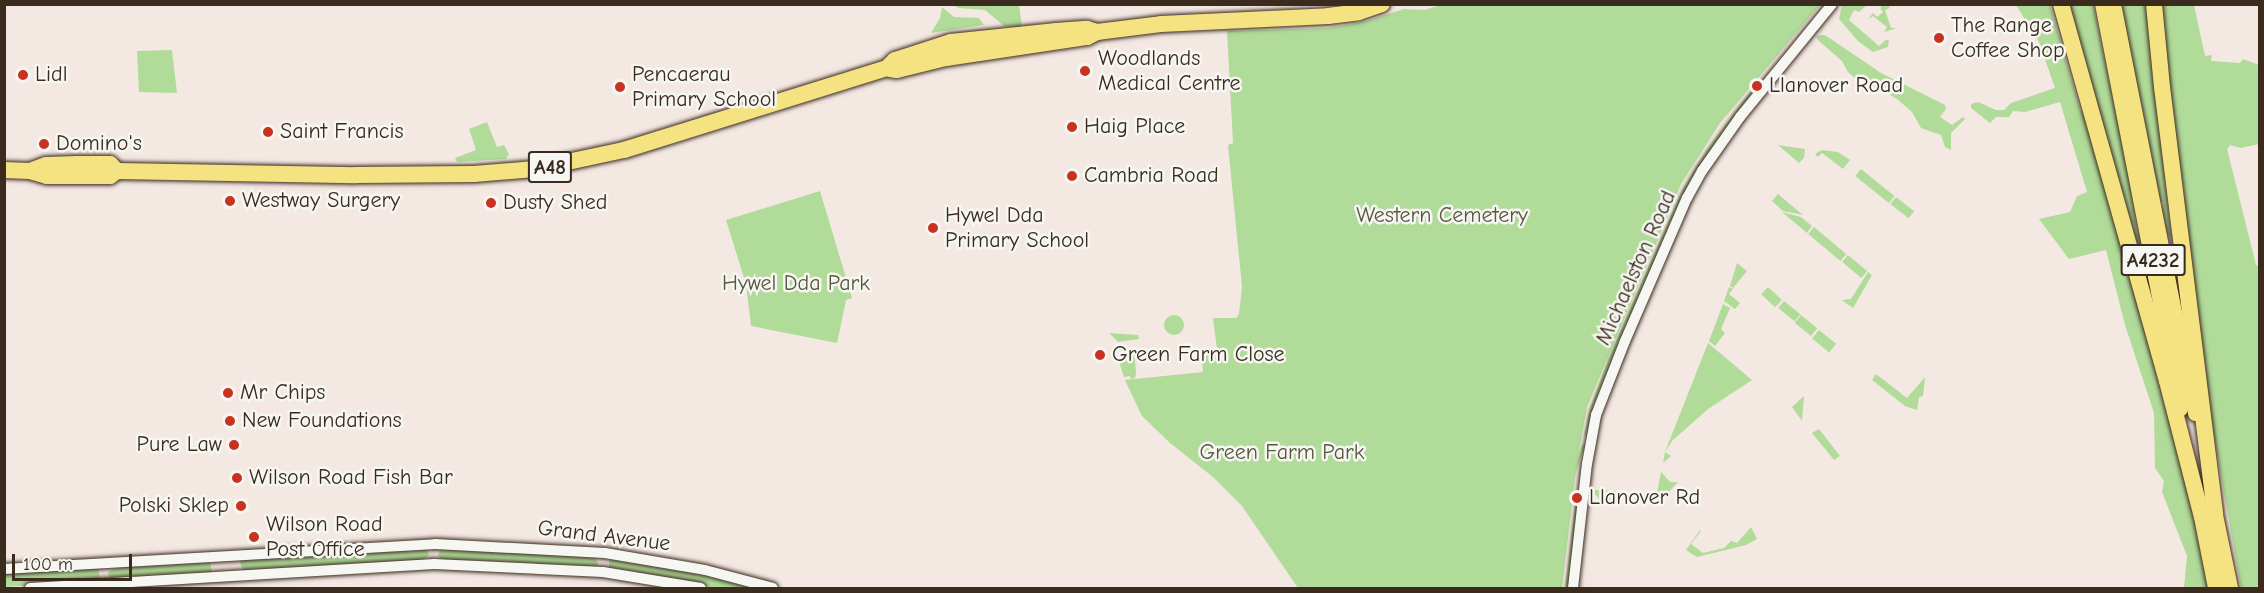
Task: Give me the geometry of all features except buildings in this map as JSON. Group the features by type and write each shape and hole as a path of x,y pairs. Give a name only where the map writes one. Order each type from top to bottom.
{"highway":[{"name":"A48","path":"4,170 30,171 46,165 78,164 110,164 117,171 356,175 474,174 535,169 616,152 886,68 897,70 946,58 1087,37 1097,32 1176,23 1328,16 1359,12 1382,4"},
{"path":"2061,4 2209,516"},
{"path":"2154,4 2209,516"},
{"name":"A4232","path":"2209,516 2216,588"},
{"name":"A4232","path":"2209,516 2230,588"}],"main road":[{"name":"A4232","path":"2102,4 2209,516"},
{"name":"A4232","path":"2114,4 2209,516"}],"street":[{"name":"Michaelston Road","path":"1573,588 1587,464 1596,415 1624,341 1687,198 1702,171 1740,117 1832,4"},
{"name":"Grand Avenue","path":"4,569 435,544 605,553 705,570 767,588"},
{"path":"434,564 435,544"},
{"path":"102,563 105,584"},
{"name":"Grand Avenue","path":"30,588 434,564 603,572 701,588"}],"green space":[{"name":"Western Cemetery","path":"1444,4 1820,5 1720,123 1681,184 1587,407 1577,462 1562,588 1298,588 1242,506 1213,477 1170,443 1142,416 1125,380 1203,372 1201,351 1217,349 1213,318 1236,318 1239,314 1242,287 1228,145 1233,143 1227,31 1327,28 1363,22 1404,9 1425,10"},
{"path":"952,5 1019,5 1022,27 1004,26 985,10 959,8"},
{"path":"1842,5 1867,5 1859,12 1854,10 1849,20 1879,46 1889,40 1888,47 1873,52 1858,41 1839,19"},
{"path":"1888,5 1890,8 1885,10 1891,28 1897,28 1884,32 1887,27 1873,16 1868,19 1873,13 1877,17 1883,12 1880,8"},
{"path":"2016,5 2050,5 2080,109 2089,122 2187,489 2209,588 2184,588 2187,556 2162,492 2164,481 2155,468 2154,413 2125,325 2106,250 2069,259 2039,219 2070,212 2077,196 2087,192 2060,102 2025,112 2013,111 2009,117 1996,117 1990,123 1971,108 1971,104 1978,102 1996,110 2004,110 2011,103 2055,88 2039,42"},
{"path":"2068,5 2093,5 2129,176 2142,259"},
{"path":"2121,5 2148,5 2171,237 2167,234 2162,211 2163,203 2160,200"},
{"path":"2160,5 2194,5 2205,56 2212,55 2211,61 2240,63 2243,59 2259,65 2259,144 2241,148 2230,145 2227,149 2256,265 2259,266 2259,588 2241,588 2212,425"},
{"path":"942,7 954,17 979,18 984,25 931,33 940,18"},
{"path":"1825,35 1881,73 1945,105 1946,109 1940,117 1952,125 1963,117 1965,119 1951,133 1951,150 1945,147 1941,135 1921,128 1912,112 1897,99 1865,80 1857,80 1848,72 1842,61 1819,41 1816,37"},
{"path":"172,50 177,93 139,92 137,51"},
{"path":"1751,90 1754,92 1697,172 1624,330 1594,405 1587,436 1584,435 1590,408 1610,354 1683,188 1707,149"},
{"path":"487,122 497,147 504,145 509,154 506,159 457,162 455,158 476,150 469,129"},
{"path":"1778,145 1805,149 1804,158 1799,163"},
{"path":"1822,150 1838,152 1850,160 1843,169 1822,153 1818,157 1815,154"},
{"path":"1861,169 1894,196 1889,203 1855,176"},
{"name":"Hywel Dda Park","path":"820,191 852,298 846,300 837,343 751,326 746,284 726,220"},
{"path":"1778,194 1803,215 1783,211 1772,201"},
{"path":"1896,197 1914,211 1909,218 1890,204"},
{"path":"1782,212 1801,217 1812,226 1807,233"},
{"path":"1814,227 1846,254 1840,261 1808,234"},
{"path":"1848,255 1867,271 1861,278 1842,262"},
{"path":"1737,263 1747,271 1733,288 1730,286"},
{"path":"1868,272 1872,275 1853,308 1842,300 1851,299"},
{"path":"1729,287 1733,289 1729,294 1740,303 1735,309 1724,301"},
{"path":"1768,287 1782,300 1775,307 1761,294"},
{"path":"1784,301 1800,314 1795,321 1778,308"},
{"path":"1723,304 1730,308 1721,329 1725,333 1715,346 1709,341"},
{"path":"1174,315 1181,318 1184,325 1181,332 1174,335 1167,332 1164,325 1167,318"},
{"path":"1801,315 1817,328 1811,336 1795,323"},
{"path":"1819,330 1836,344 1829,352 1812,339"},
{"path":"1109,333 1138,335 1139,339 1118,342"},
{"path":"1708,343 1752,380 1708,409 1672,441 1665,452"},
{"path":"1134,350 1136,372 1135,378 1131,379 1130,376 1124,377 1118,358 1123,351"},
{"path":"1876,374 1907,398 1925,377 1923,396 1919,397 1917,410 1905,406 1872,380"},
{"path":"1804,396 1802,421 1792,407"},
{"path":"1819,429 1840,456 1834,460 1812,433"},
{"path":"1582,444 1585,445 1570,492 1567,491"},
{"path":"1665,452 1671,456 1663,463"},
{"path":"1661,472 1670,482 1678,482 1666,495 1656,498"},
{"path":"1592,490 1617,491 1617,496 1612,500 1599,499"},
{"path":"1575,504 1578,505 1569,588 1565,588"},
{"path":"1751,527 1757,539 1746,545 1697,557 1686,550 1700,530 1691,544 1703,553 1724,548 1731,541 1737,543"},
{"path":"427,549 429,555 423,560 243,571 240,562 240,559"},
{"path":"440,549 594,557 598,567 443,560 438,556"},
{"path":"613,558 677,567 747,585 741,588 715,588 609,568 609,561"},
{"path":"210,561 212,574 110,578 108,574 109,571 121,567"},
{"path":"98,569 100,578 95,581 5,587 5,574"}],"place":[{"name":"The Range Coffee Shop","path":"1939,38"},
{"name":"Woodlands Medical Centre","path":"1085,71"},
{"name":"Lidl","path":"23,75"},
{"name":"Llanover Road","path":"1757,86"},
{"name":"Pencaerau Primary School","path":"620,87"},
{"name":"Haig Place","path":"1072,127"},
{"name":"Saint Francis","path":"268,132"},
{"name":"Domino's","path":"44,144"},
{"name":"Cambria Road","path":"1072,176"},
{"name":"Westway Surgery","path":"230,201"},
{"name":"Dusty Shed","path":"491,203"},
{"name":"Hywel Dda Primary School","path":"933,228"},
{"name":"Green Farm Close","path":"1100,355"},
{"name":"Mr Chips","path":"228,393"},
{"name":"New Foundations","path":"230,421"},
{"name":"Pure Law","path":"234,445"},
{"name":"Wilson Road Fish Bar","path":"237,478"},
{"name":"Llanover Rd","path":"1577,498"},
{"name":"Polski Sklep","path":"241,506"},
{"name":"Wilson Road Post Office","path":"254,537"}],"park label":[{"name":"Green Farm Park","path":"1282,453"}]}
